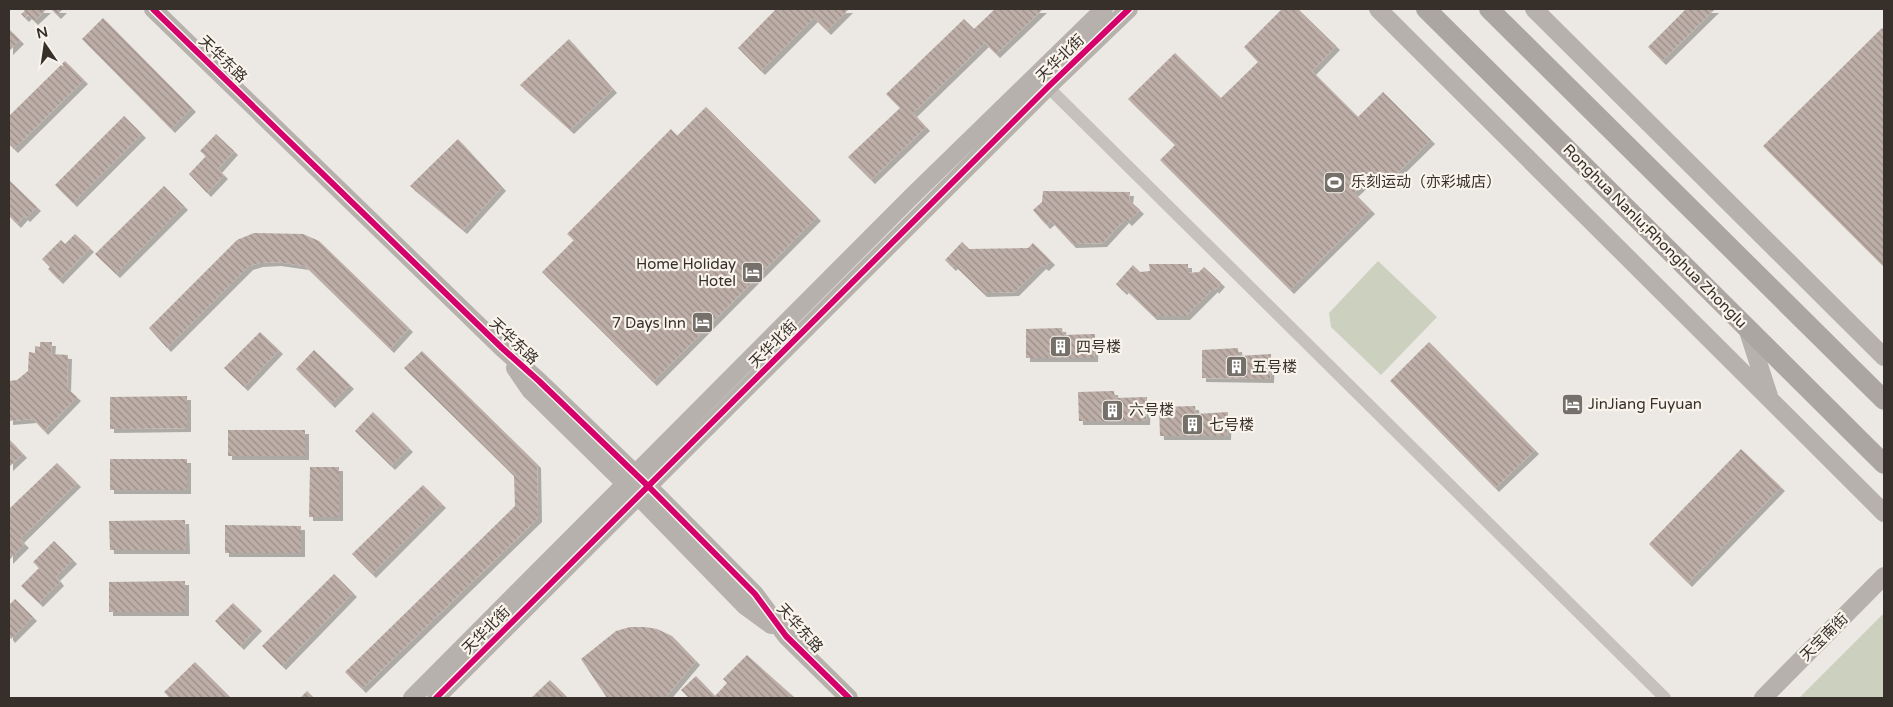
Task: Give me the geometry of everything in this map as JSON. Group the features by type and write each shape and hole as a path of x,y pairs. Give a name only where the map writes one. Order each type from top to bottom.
{"main road":[{"name":"Ronghua Nanlu;Rhonghua Zhonglu","path":"1426,9 1884,464"},
{"path":"1489,9 1502,16 1884,400"}],"street":[{"name":"天华东路","path":"153,9 502,348 530,390 755,594 786,636 849,698"},
{"name":"天华北街","path":"412,698 912,196 1104,9"},
{"name":"天华北街","path":"436,698 1048,86 1129,9"},
{"path":"1378,9 1884,513"},
{"path":"1534,9 1884,357"},
{"path":"1048,86 1665,698"},
{"path":"1747,328 1770,399"},
{"name":"天宝南街","path":"1763,698 1884,576"}],"green space":[{"path":"1378,261 1437,317 1381,375 1331,327 1329,313"},
{"path":"1884,613 1884,698 1799,698"}],"building":[{"path":"22,9 47,9 34,21 28,15 25,18 21,14 25,11"},
{"path":"51,9 63,9 57,15"},
{"path":"776,9 849,9 827,31 814,18 761,71 738,48"},
{"path":"995,9 1043,9 996,54 985,43 913,113 926,127 871,180 848,157 900,108 886,94 964,19 974,29"},
{"path":"1282,9 1298,9 1336,46 1312,71 1358,117 1383,92 1431,140 1384,186 1373,175 1354,193 1371,210 1290,290 1160,160 1175,145 1128,99 1175,53 1221,98 1258,62 1244,47"},
{"path":"1686,9 1715,9 1662,61 1648,47"},
{"path":"103,18 192,108 171,129 82,39"},
{"path":"1882,28 1884,31 1884,267 1763,146"},
{"path":"9,29 20,40 9,51"},
{"path":"569,39 613,89 570,130 520,85"},
{"path":"65,61 84,80 14,149 9,144 9,116"},
{"path":"706,107 817,217 653,382 542,272 574,240 567,234 671,129 677,136"},
{"path":"124,116 142,134 73,203 55,185"},
{"path":"216,134 234,151 218,169 224,175 207,193 189,174 206,156 200,151"},
{"path":"458,139 502,187 463,230 410,186"},
{"path":"9,180 37,207 26,218 24,216 17,224 9,216"},
{"path":"164,186 184,206 116,274 95,254"},
{"path":"1043,191 1130,192 1129,200 1140,210 1128,222 1125,219 1103,243 1072,244 1051,221 1046,225 1033,210 1042,202"},
{"path":"254,233 303,234 319,241 409,328 390,349 305,266 277,262 259,263 249,266 167,348 149,328 237,240"},
{"path":"75,234 90,248 59,280 48,269 50,267 42,259 61,240 65,244"},
{"path":"962,242 969,249 1028,248 1033,243 1051,261 1045,267 1042,265 1015,292 983,293 954,265 952,267 945,260"},
{"path":"1149,264 1188,264 1188,273 1199,272 1204,267 1221,283 1186,316 1153,316 1125,289 1123,291 1116,284 1133,265 1140,272 1150,271"},
{"name":"四号楼","path":"1062,328 1063,335 1095,334 1094,358 1026,358 1026,329"},
{"path":"260,332 279,350 244,387 224,368"},
{"path":"40,342 52,342 51,354 68,355 67,388 77,397 44,431 33,419 9,421 9,381 17,380 28,371 29,352 35,353 35,346 40,347"},
{"path":"1429,342 1535,450 1495,488 1390,381"},
{"name":"五号楼","path":"1238,348 1239,356 1271,354 1270,379 1202,378 1202,350"},
{"path":"314,350 350,385 331,404 296,369"},
{"path":"422,351 537,464 538,518 362,689 345,672 515,506 514,476 404,368"},
{"name":"六号楼","path":"1114,391 1115,398 1147,397 1146,421 1079,421 1078,392"},
{"path":"187,396 187,428 110,429 110,397"},
{"name":"七号楼","path":"1195,406 1196,414 1228,412 1227,436 1160,436 1159,407"},
{"path":"373,412 409,448 391,466 355,431"},
{"path":"228,430 305,430 305,456 228,456"},
{"path":"9,439 23,454 9,467"},
{"path":"1741,449 1781,487 1688,583 1649,544"},
{"path":"110,459 187,459 187,490 110,490"},
{"path":"57,463 77,483 20,539 25,544 9,560 9,509"},
{"path":"310,467 339,467 339,517 309,517"},
{"path":"423,485 442,504 372,574 352,554"},
{"path":"185,520 186,550 110,550 109,521"},
{"path":"225,525 301,526 301,553 225,553"},
{"path":"54,541 73,560 56,577 60,582 39,603 21,586 39,568 33,562"},
{"path":"334,574 353,593 282,666 262,646"},
{"path":"185,581 185,612 109,612 109,582"},
{"path":"15,599 33,617 11,639 9,636 9,605"},
{"path":"233,603 258,627 240,646 215,621"},
{"path":"630,627 657,629 672,636 696,661 665,698 607,698 581,659 616,631"},
{"path":"747,655 795,698 689,698 681,690 696,676 715,696 727,683 723,679"},
{"path":"195,662 231,698 170,698 164,692"},
{"path":"550,680 568,698 531,698"},
{"path":"307,691 314,698 300,698"}],"cycle path":[{"path":"153,9 502,348 648,486 755,594 786,636 849,698"},
{"path":"436,698 1048,87 1129,9"}],"place":[{"name":"乐刻运动（亦彩城店）","path":"1335,182"},
{"name":"Home Holiday Hotel","path":"752,273"},
{"name":"7 Days Inn","path":"702,323"},
{"name":"四号楼","path":"1060,347"},
{"name":"五号楼","path":"1236,367"},
{"name":"JinJiang Fuyuan","path":"1572,404"},
{"name":"六号楼","path":"1113,410"},
{"name":"七号楼","path":"1193,425"}]}
